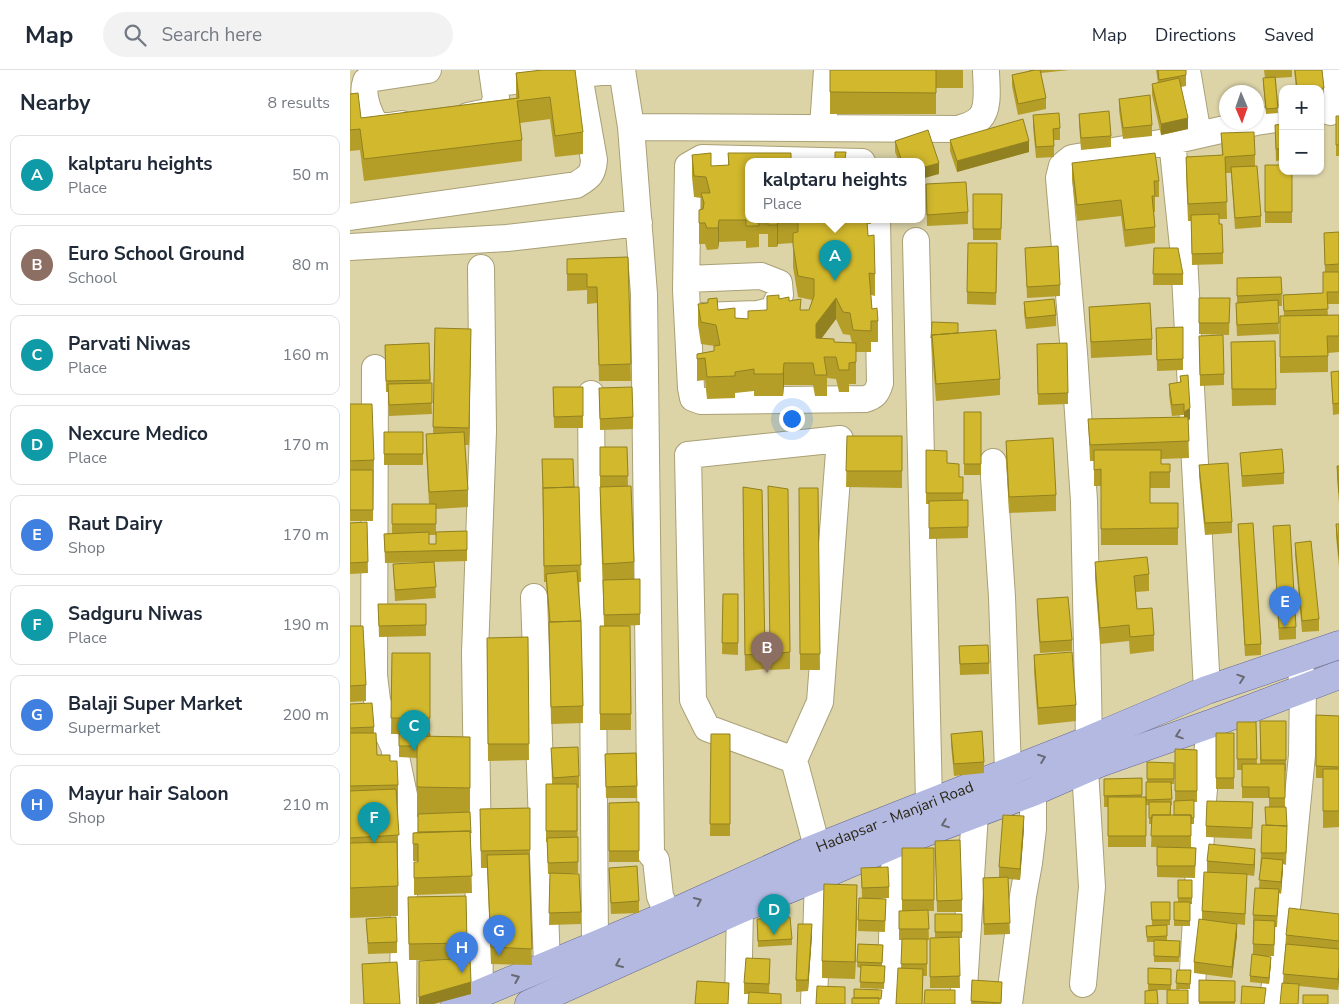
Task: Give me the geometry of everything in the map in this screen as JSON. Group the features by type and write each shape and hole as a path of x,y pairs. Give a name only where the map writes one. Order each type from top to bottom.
{"main road":[{"name":"Hadapsar - Manjari Road","path":"455,1004 595,945 662,931 740,909 818,878 895,844 1033,792 1207,690 1339,645"},
{"name":"Hadapsar - Manjari Road","path":"529,1004 814,848 1008,770 1092,757 1210,724 1303,687 1339,675"}],"street":[{"path":"428,70 366,81 358,100 375,124 389,126 480,115 492,111 496,98 494,77 621,70 631,127 644,294 651,854 645,860 645,868 662,931"},
{"path":"823,127 827,70"},
{"path":"631,127 958,129 973,124 982,117 986,106 986,70"},
{"path":"1187,70 1198,135"},
{"path":"1326,70 1330,112"},
{"path":"350,217 576,185 588,178 594,169 594,160 579,73"},
{"path":"1264,121 1279,119"},
{"path":"1083,984 1092,887 1092,757 1084,501 1059,178 1062,166 1072,158 1172,141 1220,130"},
{"path":"1172,141 1184,265 1207,690"},
{"path":"745,159 702,158 688,166 686,284 690,388 693,398 701,402 864,398 873,396 877,392 880,382 877,223"},
{"path":"350,246 507,238 639,223"},
{"path":"916,241 929,802"},
{"path":"480,993 475,653 483,431 481,268"},
{"path":"644,294 686,284 761,276 779,283 780,295 773,310 758,314 687,317"},
{"path":"375,368 374,675 377,700 384,725 394,747 405,800 403,1004"},
{"path":"592,394 595,945"},
{"path":"794,760 707,728 693,700 688,455 840,438 820,702 794,760 814,848 818,878 814,1004"},
{"path":"993,462 1002,597 1008,770"},
{"path":"534,597 547,966"},
{"path":"1272,1004 1288,900 1302,755 1303,687 1300,658"},
{"path":"1191,1004 1203,800 1210,724"},
{"path":"1009,1004 1029,862 1033,792"},
{"path":"963,1004 975,813"},
{"path":"890,1004 895,844"},
{"path":"738,1004 740,909"}],"building":[{"path":"542,70 575,70 583,132 555,136 550,97 517,101 522,140 364,159 360,129 350,130 350,94 358,93 361,118 519,98 516,73"},
{"path":"830,70 936,70 936,93 830,92"},
{"path":"1040,70 1046,98 1018,104 1012,75"},
{"path":"1158,70 1186,70 1186,75 1159,80"},
{"path":"1295,70 1322,70 1324,85 1297,85"},
{"path":"1275,77 1278,108 1266,109 1263,78"},
{"path":"1179,78 1188,118 1161,124 1152,84"},
{"path":"1150,95 1152,125 1123,128 1119,99"},
{"path":"1109,111 1111,136 1081,138 1079,114"},
{"path":"1059,113 1060,128 1053,129 1054,146 1036,147 1033,115"},
{"path":"1336,116 1339,116 1339,145 1336,145"},
{"path":"1023,119 1029,141 957,161 950,140"},
{"path":"1279,124 1279,149 1276,149 1275,125"},
{"path":"928,130 939,163 925,167 925,158 901,158 895,141"},
{"path":"1254,132 1255,155 1225,157 1227,202 1188,204 1186,157 1223,155 1221,133"},
{"path":"835,152 846,152 845,158 835,158"},
{"path":"711,153 711,166 729,165 728,153 791,153 791,158 745,158 745,220 719,220 718,228 707,228 705,223 699,223 699,210 703,209 704,203 701,193 710,193 706,177 694,176 692,155"},
{"path":"1155,153 1159,181 1154,181 1155,196 1152,196 1155,227 1125,230 1121,200 1077,205 1072,163"},
{"path":"1265,165 1279,165 1279,175 1292,175 1292,212 1265,212"},
{"path":"1257,166 1261,216 1235,218 1231,167"},
{"path":"966,182 968,212 927,215 926,184"},
{"path":"973,194 1002,194 1001,229 973,229"},
{"path":"1219,214 1219,224 1222,224 1223,253 1192,254 1191,215"},
{"path":"746,223 758,223 759,226 746,226"},
{"path":"768,223 778,223 777,225 768,225"},
{"path":"798,223 867,223 868,236 874,235 875,274 869,273 872,309 877,308 878,321 871,321 871,331 853,330 850,313 843,312 836,298 816,324 816,338 834,339 834,342 856,343 856,362 849,363 849,370 839,370 836,357 824,357 827,375 815,375 813,363 784,363 783,374 754,374 754,369 735,372 735,376 707,377 705,358 697,359 697,354 714,351 714,346 720,345 716,325 701,322 698,304 708,303 708,299 717,298 718,310 735,308 735,318 748,319 748,311 767,310 767,296 779,295 779,299 789,297 789,301 801,299 800,310 809,310 814,296 814,279 798,276 793,233 798,232"},
{"path":"1339,232 1339,264 1325,265 1324,233"},
{"path":"968,243 997,243 996,293 967,292"},
{"path":"1058,246 1060,285 1027,287 1025,248"},
{"path":"1154,248 1178,248 1183,274 1153,274"},
{"path":"628,257 631,364 599,365 597,287 587,287 587,274 567,274 567,259"},
{"path":"1323,272 1339,272 1339,292 1327,292 1328,309 1284,311 1283,295 1323,293"},
{"path":"1281,277 1282,294 1237,296 1237,278"},
{"path":"1199,298 1230,298 1229,323 1199,323"},
{"path":"1054,299 1056,315 1026,318 1024,302"},
{"path":"1278,300 1279,323 1237,325 1236,303"},
{"path":"1150,303 1152,339 1091,342 1089,307"},
{"path":"1339,315 1339,336 1327,336 1328,356 1280,357 1280,316"},
{"path":"932,322 958,323 958,333 932,335 931,338"},
{"path":"1183,327 1183,359 1157,360 1156,328"},
{"path":"435,328 471,329 469,428 433,427"},
{"path":"996,330 1000,379 936,384 932,335"},
{"path":"1223,335 1224,374 1200,375 1199,336"},
{"path":"1275,341 1276,389 1232,389 1231,342"},
{"path":"429,343 430,380 386,381 385,345"},
{"path":"1067,343 1068,393 1038,394 1037,344"},
{"path":"1339,371 1339,403 1333,404 1331,372"},
{"path":"1188,375 1190,408 1184,412 1184,404 1172,405 1169,384 1181,382 1180,376"},
{"path":"432,383 432,403 389,405 388,384"},
{"path":"553,387 583,387 583,416 554,417"},
{"path":"632,387 633,417 600,419 599,388"},
{"path":"350,404 372,404 374,460 350,461"},
{"path":"964,412 981,412 981,464 964,464"},
{"path":"1188,417 1189,441 1090,445 1088,419"},
{"path":"384,432 423,432 423,454 384,454"},
{"path":"464,432 468,490 429,492 426,434"},
{"path":"847,436 902,436 902,471 846,471"},
{"path":"1053,438 1056,495 1009,497 1006,441"},
{"path":"600,447 627,447 628,476 600,476"},
{"path":"1282,449 1284,473 1242,476 1240,453"},
{"path":"926,450 947,451 947,463 959,464 959,477 963,477 963,493 926,493"},
{"path":"1094,450 1161,450 1161,464 1170,464 1170,472 1150,472 1150,503 1178,503 1178,528 1101,529 1101,469 1094,470"},
{"path":"542,459 573,459 574,487 543,488"},
{"path":"1228,463 1232,522 1205,523 1199,465"},
{"path":"1337,466 1339,466 1339,493"},
{"path":"350,470 373,470 373,510 350,510"},
{"path":"631,486 634,562 603,564 600,487"},
{"path":"768,486 788,489 790,652 770,654"},
{"path":"579,487 581,565 544,566 543,488"},
{"path":"743,487 762,490 765,653 745,655"},
{"path":"799,488 818,488 820,654 800,654"},
{"path":"968,500 968,527 929,528 929,501"},
{"path":"392,504 436,504 436,524 392,524"},
{"path":"367,522 368,562 350,563 350,523"},
{"path":"1253,523 1261,644 1245,645 1238,524"},
{"path":"1336,524 1339,524 1339,556"},
{"path":"1290,525 1296,627 1279,628 1273,526"},
{"path":"467,531 467,550 385,552 384,534 429,532 429,544 436,544 436,532"},
{"path":"1311,541 1319,619 1302,621 1295,543"},
{"path":"1147,557 1149,574 1134,576 1137,609 1152,608 1154,635 1130,637 1129,625 1100,628 1095,562"},
{"path":"434,562 436,587 395,590 393,564"},
{"path":"577,571 581,621 550,622 546,574"},
{"path":"640,579 640,614 604,615 603,580"},
{"path":"723,594 738,594 738,643 722,643"},
{"path":"1068,597 1072,640 1040,642 1037,599"},
{"path":"378,604 426,604 426,625 379,626"},
{"path":"581,621 583,706 551,707 549,622"},
{"path":"350,626 363,626 366,685 350,686"},
{"path":"600,626 630,626 631,714 600,714"},
{"path":"528,637 529,744 488,744 487,638"},
{"path":"988,645 989,663 960,664 959,646"},
{"path":"1072,652 1076,705 1038,708 1034,655"},
{"path":"392,653 430,653 430,718 391,718"},
{"path":"372,703 374,727 350,728 350,704"},
{"path":"1316,715 1339,716 1339,767 1316,766"},
{"path":"1260,721 1286,721 1286,760 1261,760"},
{"path":"1237,722 1256,722 1257,759 1237,759"},
{"path":"982,731 984,762 954,764 951,734"},
{"path":"350,733 376,733 377,755 390,755 390,761 397,761 398,785 350,786"},
{"path":"1216,733 1234,733 1234,778 1216,778"},
{"path":"399,734 430,734 430,736 417,736 417,746 399,746"},
{"path":"711,734 730,734 730,824 710,824"},
{"path":"417,736 470,737 470,788 417,787"},
{"path":"578,747 579,776 553,778 551,748"},
{"path":"1175,749 1197,750 1197,791 1175,791"},
{"path":"636,753 637,786 606,787 605,754"},
{"path":"1147,762 1174,763 1174,779 1147,779"},
{"path":"1242,764 1285,764 1285,798 1269,798 1269,787 1242,787"},
{"path":"1323,769 1339,769 1339,811 1323,811"},
{"path":"1142,778 1142,795 1104,796 1104,779"},
{"path":"1146,782 1171,782 1172,799 1146,800"},
{"path":"546,784 577,784 577,831 546,831"},
{"path":"396,789 399,835 350,838 350,791"},
{"path":"1108,797 1146,797 1146,836 1108,836"},
{"path":"1194,800 1194,818 1191,818 1191,815 1174,815 1174,801"},
{"path":"1207,801 1253,802 1252,828 1206,826"},
{"path":"639,802 639,851 609,851 609,803"},
{"path":"1149,802 1171,802 1170,815 1152,815 1152,818 1149,818"},
{"path":"1265,807 1286,807 1287,826 1266,825"},
{"path":"530,808 530,850 481,851 480,809"},
{"path":"470,812 471,833 470,831 418,832 418,814"},
{"path":"1003,815 1024,816 1020,869 999,867"},
{"path":"1152,815 1191,815 1191,836 1151,836"},
{"path":"1262,825 1287,826 1286,853 1261,853"},
{"path":"470,831 472,876 414,878 414,862 418,862 418,844 413,844 413,833"},
{"path":"578,837 578,862 548,863 547,838"},
{"path":"960,840 962,900 937,901 935,841"},
{"path":"397,842 398,886 350,888 350,843"},
{"path":"1209,844 1255,849 1254,865 1207,861"},
{"path":"1157,847 1196,848 1195,866 1157,866"},
{"path":"902,848 934,848 934,900 902,900"},
{"path":"529,854 532,949 491,947 487,855"},
{"path":"1262,858 1283,860 1281,882 1259,880"},
{"path":"637,866 639,901 611,903 609,868"},
{"path":"888,867 889,887 862,888 861,868"},
{"path":"1204,872 1247,874 1245,914 1202,911"},
{"path":"550,873 579,874 581,912 549,913"},
{"path":"1008,877 1010,923 984,924 983,878"},
{"path":"1178,880 1192,880 1192,898 1178,898"},
{"path":"824,884 857,885 855,962 822,961"},
{"path":"1255,888 1279,889 1277,916 1253,915"},
{"path":"466,896 467,943 409,944 408,897"},
{"path":"859,898 886,899 885,921 858,920"},
{"path":"1151,902 1170,902 1170,920 1152,920"},
{"path":"1174,902 1190,902 1190,921 1174,920"},
{"path":"1289,908 1339,914 1339,941 1286,935"},
{"path":"928,910 929,929 899,929 899,911"},
{"path":"935,914 962,914 962,932 935,932"},
{"path":"396,917 397,942 368,943 366,919"},
{"path":"790,917 792,939 758,941 757,919"},
{"path":"1199,919 1237,924 1232,967 1194,962"},
{"path":"1254,920 1275,921 1274,945 1253,944"},
{"path":"798,924 812,924 808,980 796,980"},
{"path":"1167,925 1167,936 1147,937 1146,926"},
{"path":"959,937 960,976 930,977 930,938"},
{"path":"902,939 927,939 927,964 901,964"},
{"path":"1154,940 1180,941 1179,957 1154,956"},
{"path":"858,944 883,945 882,963 857,962"},
{"path":"1286,944 1339,949 1338,979 1283,974"},
{"path":"1252,954 1271,957 1269,978 1250,976"},
{"path":"470,958 471,982 419,997 419,961"},
{"path":"746,958 770,959 769,984 744,983"},
{"path":"397,962 400,1004 364,1004 362,964"},
{"path":"861,965 885,966 884,983 860,982"},
{"path":"898,968 923,969 922,1004 896,1004"},
{"path":"1148,968 1171,969 1171,985 1148,984"},
{"path":"1177,970 1191,970 1190,984 1176,983"},
{"path":"972,980 1002,982 1001,1003 971,1001"},
{"path":"1199,980 1235,981 1235,1002 1199,1002"},
{"path":"697,981 729,983 728,1004 695,1004"},
{"path":"1282,983 1299,984 1298,1004 1280,1004"},
{"path":"817,986 845,987 845,1004 816,1004"},
{"path":"1242,986 1266,988 1264,1004 1241,1004"},
{"path":"854,989 882,990 881,999 854,998"},
{"path":"925,990 955,990 955,1004 924,1004"},
{"path":"1157,990 1158,1004 1145,1004 1145,991"},
{"path":"1167,990 1188,990 1188,1004 1167,1004"},
{"path":"749,992 781,994 781,1004 748,1004"},
{"path":"1303,995 1328,995 1328,1004 1303,1004"},
{"path":"852,998 879,998 879,1004 852,1004"}],"place":[{"name":"kalptaru heights","path":"835,281"},
{"name":"Raut Dairy","path":"1285,627"},
{"name":"Euro School Ground","path":"767,673"},
{"name":"Parvati Niwas","path":"414,751"},
{"name":"Sadguru Niwas","path":"374,843"},
{"name":"Nexcure Medico","path":"774,935"},
{"name":"Balaji Super Market","path":"499,956"},
{"name":"Mayur hair Saloon","path":"462,973"}]}
